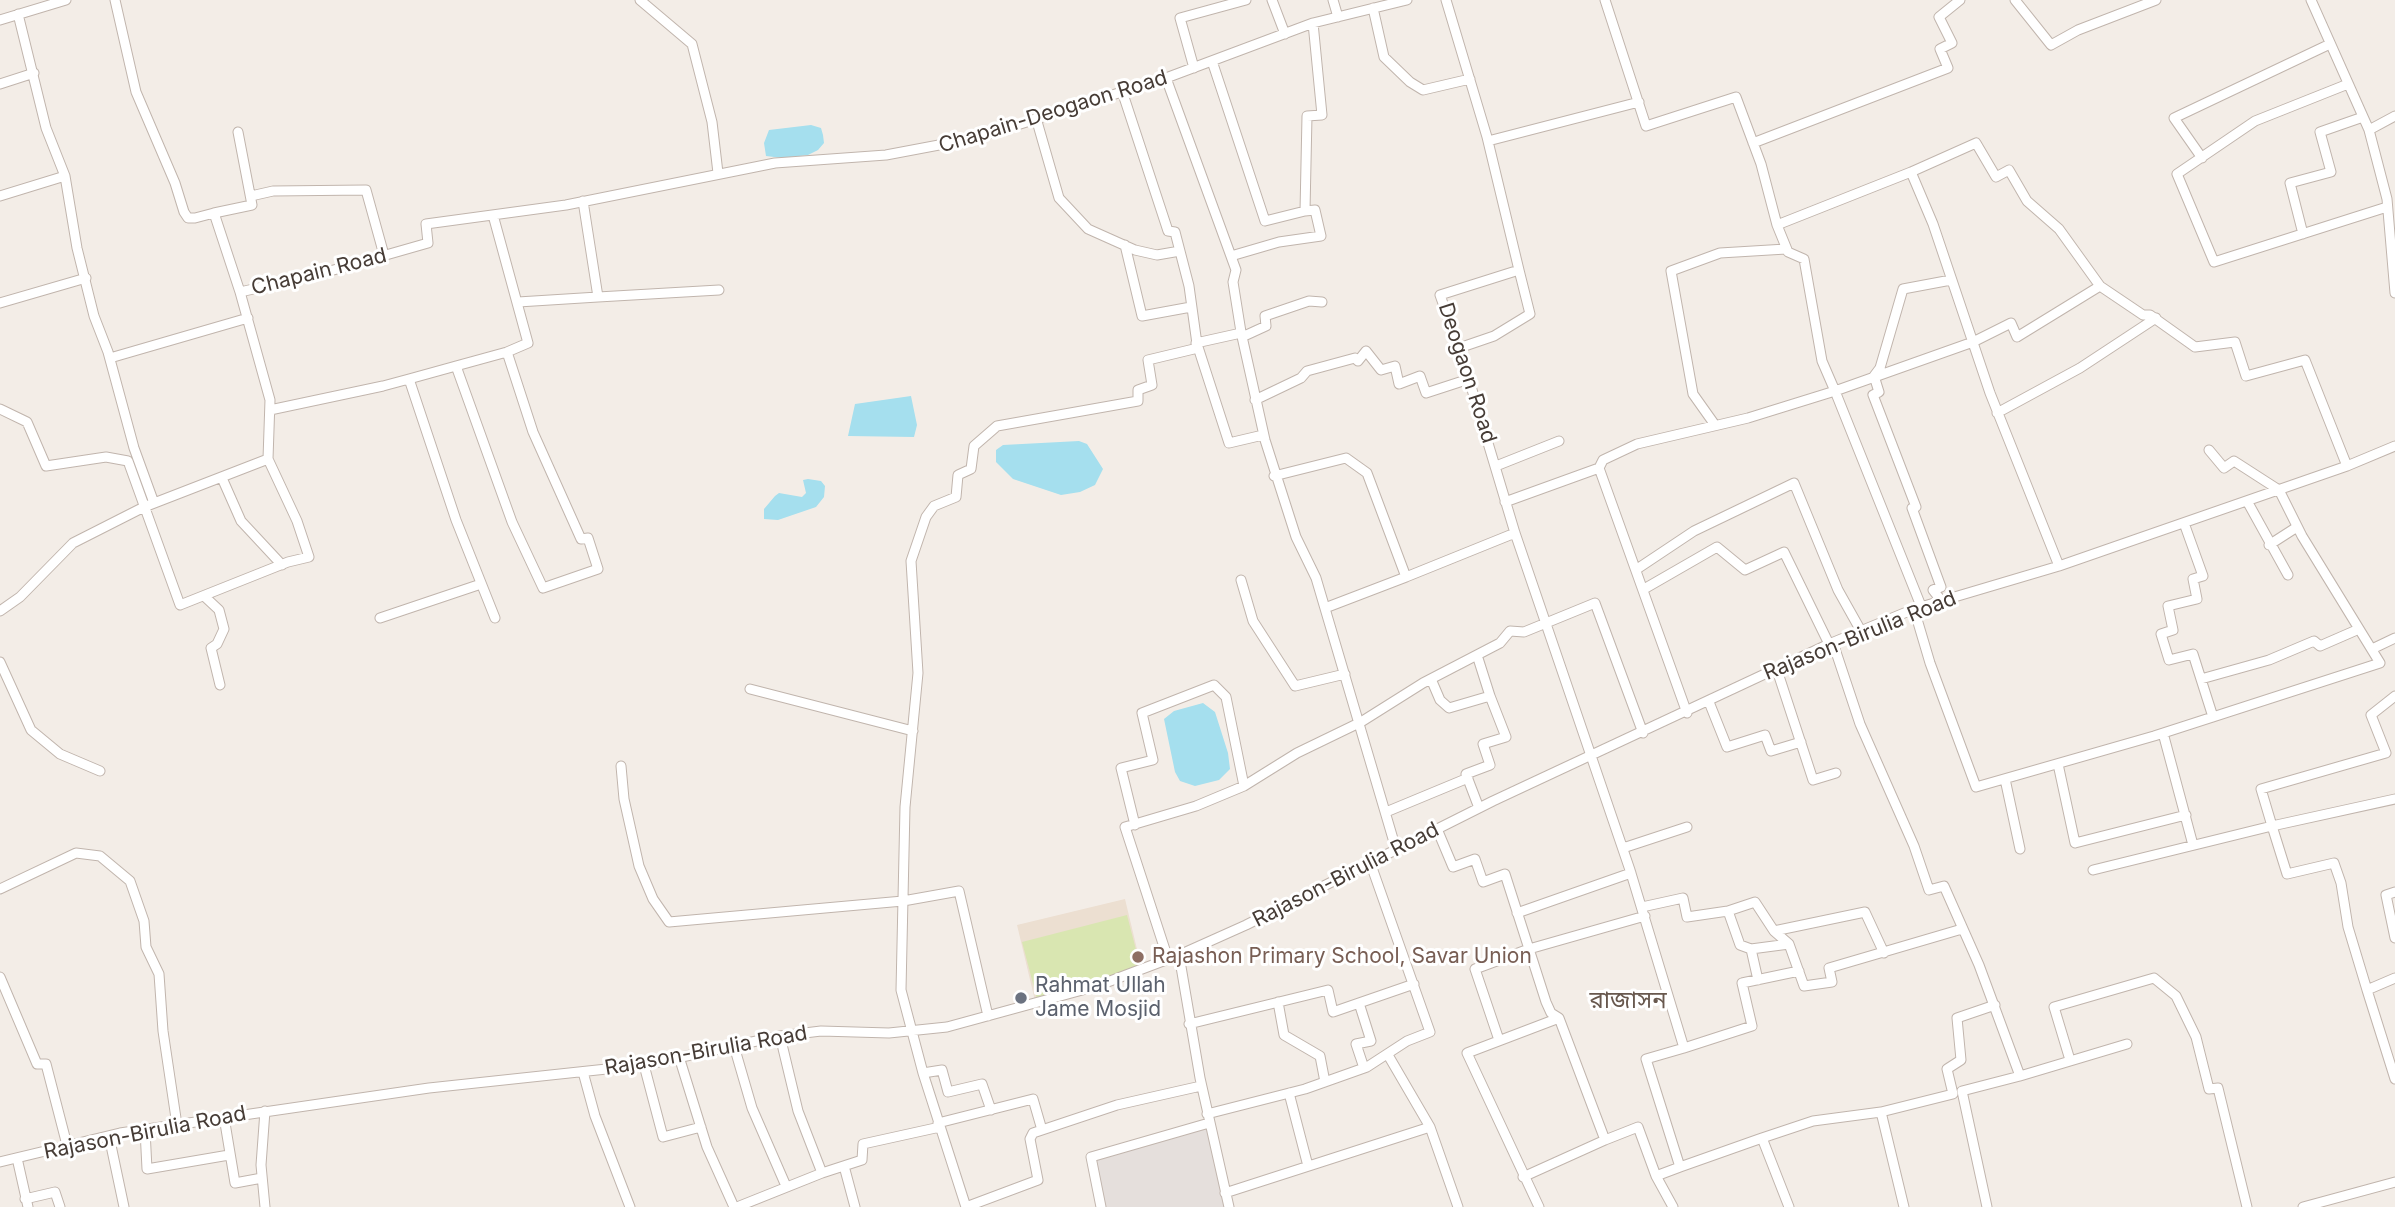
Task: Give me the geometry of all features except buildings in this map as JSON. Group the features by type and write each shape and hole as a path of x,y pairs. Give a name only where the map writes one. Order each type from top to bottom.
{"street":[{"path":"0,20 66,0"},
{"path":"115,0 136,92 188,218 252,205 238,132"},
{"path":"640,0 692,44 712,122 718,173"},
{"path":"1194,68 1180,18 1247,0"},
{"path":"1272,0 1285,34"},
{"path":"1333,0 1338,16"},
{"name":"Chapain-Deogaon Road","path":"566,205 775,163 933,149 1166,78 1313,23 1405,0"},
{"path":"1446,0 1488,141 1530,314 1494,336 1459,348"},
{"path":"1605,0 1646,126 1737,97 1786,249"},
{"path":"1753,143 1948,68 1940,49 1952,43 1939,17 1960,0"},
{"path":"2015,0 2051,45 2078,30 2156,0"},
{"path":"2311,0 2369,130 2387,207 2395,293"},
{"path":"1373,8 1384,57 1410,82 1423,90 1470,79"},
{"path":"18,14 46,128 65,176 77,248 94,316 110,359 134,448 153,503"},
{"path":"1305,211 1307,116 1322,115 1313,23"},
{"path":"2202,158 2174,118 2330,44"},
{"path":"1212,61 1265,221 1315,210 1321,236 1279,242 1231,257"},
{"path":"0,84 34,73"},
{"path":"1166,78 1236,270 1233,282 1251,368 1249,378 1274,476 1296,537 1316,578 1361,722 1396,849"},
{"path":"2348,84 2255,121 2176,174 2214,262 2387,207"},
{"path":"1122,91 1168,231 1175,232 1197,346 1229,443 1263,435"},
{"path":"1488,141 1639,102"},
{"path":"2369,130 2395,116"},
{"path":"2303,234 2290,183 2331,172 2320,132 2363,117"},
{"path":"1036,118 1059,198 1088,229 1157,255 1180,251"},
{"path":"1777,225 1976,143 1996,177 2009,170 2027,201 2059,229 2100,286 2143,315 2156,318 2195,348 2235,342 2246,376 2305,360 2347,466"},
{"path":"1911,172 1933,224 1997,413 2059,566"},
{"path":"0,196 65,176"},
{"path":"251,196 273,191 366,190 384,255"},
{"path":"583,201 598,297"},
{"name":"Chapain Road","path":"268,459 270,410 240,292 428,243 426,224 566,205"},
{"path":"214,213 240,292"},
{"path":"270,410 409,379 507,352 528,343 493,215"},
{"path":"1125,245 1142,316 1191,307"},
{"path":"1715,425 1693,394 1671,271 1720,253 1786,249 1804,259 1822,361 1909,581 1918,607 1930,663 1976,787 2163,733 2380,663 2297,527 2279,490 2234,461 2224,468 2209,450"},
{"name":"Deogaon Road","path":"1519,270 1440,295 1469,379 1544,622 1644,912 1684,1048"},
{"path":"0,303 86,278"},
{"path":"1874,376 1880,368 1903,289 1951,280"},
{"path":"1505,502 1599,468 1604,460 1637,444 1835,391 1973,342 2011,323 2017,337 2100,286"},
{"path":"518,302 719,290"},
{"path":"1201,1086 1117,1105 1033,1133 1030,1139 1038,1180 966,1207 923,1073 901,990 905,807 918,649 911,561 926,517 934,506 956,498 958,475 971,469 974,446 997,426 1138,401 1138,390 1153,385 1148,360 1242,335 1266,326 1265,316 1309,301 1322,302"},
{"path":"110,359 248,318"},
{"path":"1997,413 2080,368 2156,318"},
{"path":"1255,400 1301,378 1307,371 1355,358 1358,360 1366,351 1381,370 1395,366 1399,384 1420,376 1426,393 1469,379"},
{"path":"456,366 512,522 543,588 598,569 588,538 581,539 533,432 507,352"},
{"path":"1874,376 1879,392 1873,395 1916,506 1912,508 1941,587 1933,590 1940,599"},
{"path":"409,379 495,618"},
{"path":"0,409 27,422 46,466 106,457 128,461 144,507 180,606 282,565 309,557 297,521 268,459 153,503 144,507 73,543 20,597 0,611"},
{"path":"1496,466 1559,440"},
{"name":"Rajason-Birulia Road","path":"0,1162 109,1136 224,1117 429,1088 680,1060 780,1036 821,1031 889,1033 947,1027 1097,986 1179,955 1437,828 1687,713 1831,643 1940,599 2059,566 2347,466 2395,446"},
{"path":"1274,476 1346,458 1367,473 1406,577"},
{"path":"1599,468 1687,713"},
{"path":"222,478 241,521 282,565"},
{"path":"1637,569 1694,531 1794,483 1838,590 1861,631"},
{"path":"2247,501 2288,575"},
{"path":"2184,523 2203,576 2193,579 2197,599 2168,606 2173,630 2161,634 2169,660 2193,654 2213,717"},
{"path":"2269,545 2297,527"},
{"path":"1325,608 1515,533"},
{"path":"1644,589 1717,547 1745,570 1784,552 1831,643 1860,724 1914,846 1929,890 1944,886 1995,1005 2020,1076"},
{"path":"1241,580 1253,621 1296,686 1345,674"},
{"path":"380,618 481,584"},
{"path":"204,596 219,610 224,629 218,644 211,648 220,685"},
{"path":"1168,959 1125,827 1196,806 1244,786 1297,753 1361,722 1431,679 1500,643 1510,631 1524,632 1595,603 1643,733"},
{"path":"2201,679 2269,660 2314,641 2320,646 2359,629"},
{"path":"2372,649 2395,638"},
{"path":"1477,654 1506,737 1483,744 1490,765 1466,774 1479,808"},
{"path":"0,662 31,730 60,754 100,771"},
{"path":"1777,670 1813,780 1836,773"},
{"path":"1431,679 1440,700 1449,708 1490,696"},
{"path":"1135,825 1121,768 1153,760 1142,713 1214,685 1226,697 1244,786"},
{"path":"750,689 913,731"},
{"path":"2395,696 2371,715 2386,753 2261,789 2287,874 2333,863 2341,883 2348,927 2395,1079"},
{"path":"1709,702 1727,747 1765,734 1771,751 1801,742"},
{"path":"2163,733 2193,845"},
{"path":"2058,764 2075,843 2186,815"},
{"path":"621,766 624,799 639,866 653,899 669,922 903,901 959,891 988,1017"},
{"path":"1386,812 1468,778"},
{"path":"2005,779 2020,849"},
{"path":"2093,870 2395,799"},
{"path":"1623,848 1687,827"},
{"path":"1437,828 1453,867 1475,859 1483,882 1505,874 1546,1002 1551,1013 1559,1018 1605,1140"},
{"path":"0,889 76,853 100,856 130,881 144,921 146,947 159,974 163,1031 177,1125"},
{"path":"1101,1207 1091,1157 1364,1068 1407,1041 1430,1032 1370,862"},
{"path":"1517,913 1631,873"},
{"path":"2395,892 2386,895 2395,938"},
{"path":"1499,1041 1475,969 1683,898 1687,917 1727,911 1755,902 1774,931 1788,944 1804,986 1832,982 1829,968 1962,929"},
{"path":"1727,911 1741,945 1751,950 1788,944"},
{"path":"1774,931 1866,912 1884,953"},
{"path":"1751,950 1758,980"},
{"path":"1179,955 1201,1086 1229,1207"},
{"path":"1680,1167 1646,1059 1752,1026 1742,983 1800,971"},
{"path":"0,978 37,1064 46,1065 66,1145"},
{"path":"2070,1060 2054,1007 2154,978 2176,996 2196,1037 2209,1089 2218,1088 2247,1207"},
{"path":"2367,990 2395,978"},
{"path":"1189,1024 1328,990 1333,1012 1415,984"},
{"path":"1278,1002 1284,1035 1320,1056 1325,1082"},
{"path":"1359,1003 1371,1041 1356,1044 1364,1068"},
{"path":"1984,1206 1957,1092 1947,1069 1961,1060 1957,1018 1995,1005"},
{"path":"1539,1207 1467,1053 1559,1018"},
{"path":"780,1036 798,1111 822,1173"},
{"path":"1656,1176 1814,1121 1881,1112 2020,1076 2127,1044"},
{"path":"734,1046 752,1108 786,1186"},
{"path":"1388,1055 1430,1127 1458,1207"},
{"path":"680,1060 701,1127 735,1207 862,1160 863,1144 992,1110 1033,1100 1042,1130"},
{"path":"644,1065 663,1137 701,1127"},
{"path":"923,1073 942,1070 948,1092 982,1084 992,1110"},
{"path":"583,1072 595,1116 630,1207"},
{"path":"1289,1093 1308,1166"},
{"path":"265,1111 262,1178 265,1207"},
{"path":"1881,1112 1904,1207"},
{"path":"224,1117 235,1183 262,1178"},
{"path":"1225,1193 1430,1127"},
{"path":"1523,1177 1638,1127 1656,1176 1673,1207"},
{"path":"145,1130 148,1168 229,1155"},
{"path":"109,1136 124,1207"},
{"path":"1762,1138 1789,1207"},
{"path":"17,1158 27,1203 55,1192 60,1207"},
{"path":"844,1166 855,1207"},
{"path":"2303,1207 2395,1182"}],"shaded area":[{"path":"1125,899 1143,974 1036,1005 1017,925"},
{"path":"1208,1128 1227,1207 1106,1207 1094,1160"}],"green space":[{"path":"1127,915 1142,973 1037,999 1022,942"}],"water":[{"path":"811,125 821,128 823,135 824,143 818,150 808,155 782,158 766,156 764,143 769,130"},
{"path":"911,396 917,425 914,437 848,436 855,404"},
{"path":"1079,441 1087,444 1103,469 1095,485 1080,492 1061,495 1013,479 996,462 996,450 1003,445"},
{"path":"803,480 821,481 825,486 824,497 816,507 778,520 764,519 764,509 775,496 779,493 802,497 806,493"},
{"path":"1203,703 1215,712 1228,753 1230,769 1219,780 1195,786 1180,781 1175,772 1164,719 1174,711"}],"place":[{"name":"Rajashon Primary School, Savar Union","path":"1138,957"},
{"name":"Rahmat Ullah Jame Mosjid","path":"1021,998"}],"district":[{"name":"রাজাসন","path":"1628,1001"}]}
